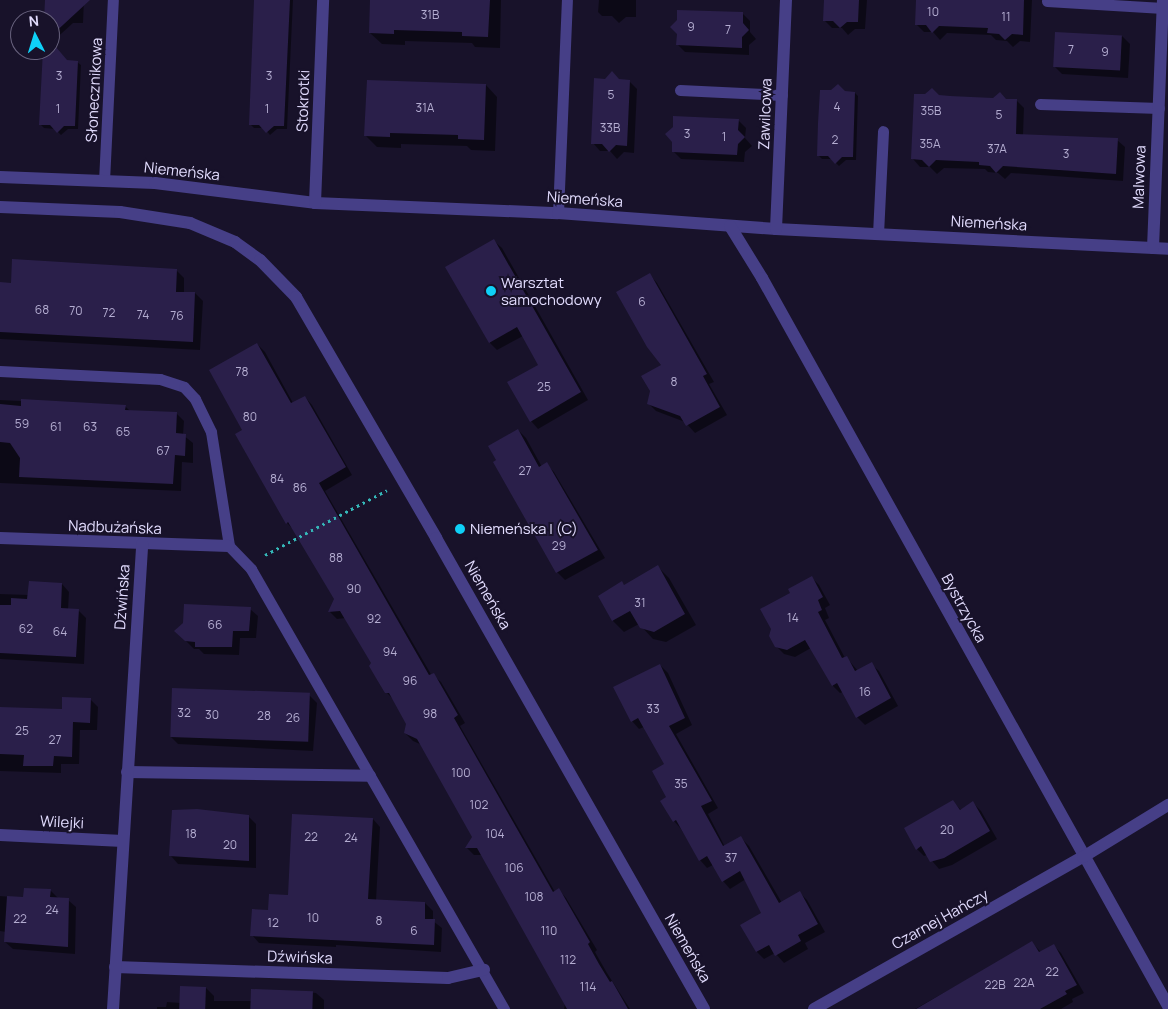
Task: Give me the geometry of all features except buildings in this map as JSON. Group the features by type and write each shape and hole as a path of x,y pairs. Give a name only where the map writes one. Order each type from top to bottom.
{"street":[{"name":"Stokrotki","path":"315,203 323,0"},
{"name":"Zawilcowa","path":"776,229 786,0"},
{"name":"Malwowa","path":"1153,248 1163,4"},
{"name":"Niemeńska","path":"0,177 155,183 315,203 558,213 776,229 1168,249"},
{"name":"Niemeńska","path":"0,207 120,212 168,218 190,223 235,242 260,260 296,297 404,481 704,1009"},
{"name":"Bystrzycka","path":"730,226 762,278 1083,857 1168,1006"},
{"name":"Nadbużańska","path":"0,538 229,546"},
{"name":"Dźwińska","path":"113,1009 142,544"},
{"path":"127,772 370,776"},
{"name":"Czarnej Hańczy","path":"814,1009 1083,857 1168,805"},
{"name":"Wilejki","path":"0,835 123,841"},
{"name":"Dźwińska","path":"116,967 448,978 484,970"}],"lane":[{"name":"Słonecznikowa","path":"104,181 113,0"},
{"path":"558,213 567,0"},
{"name":"Malwowa","path":"1047,1 1163,4"},
{"path":"680,90 782,95"},
{"path":"1040,104 1159,108"},
{"path":"878,234 883,131"},
{"path":"0,371 160,379 184,387 194,399 211,432 229,546 251,568 467,946 484,970 504,1009"}],"path":[{"path":"246,564 404,481"}],"place":[{"name":"Warsztat samochodowy","path":"491,291"},
{"name":"Niemeńska I (C)","path":"460,529"}]}
